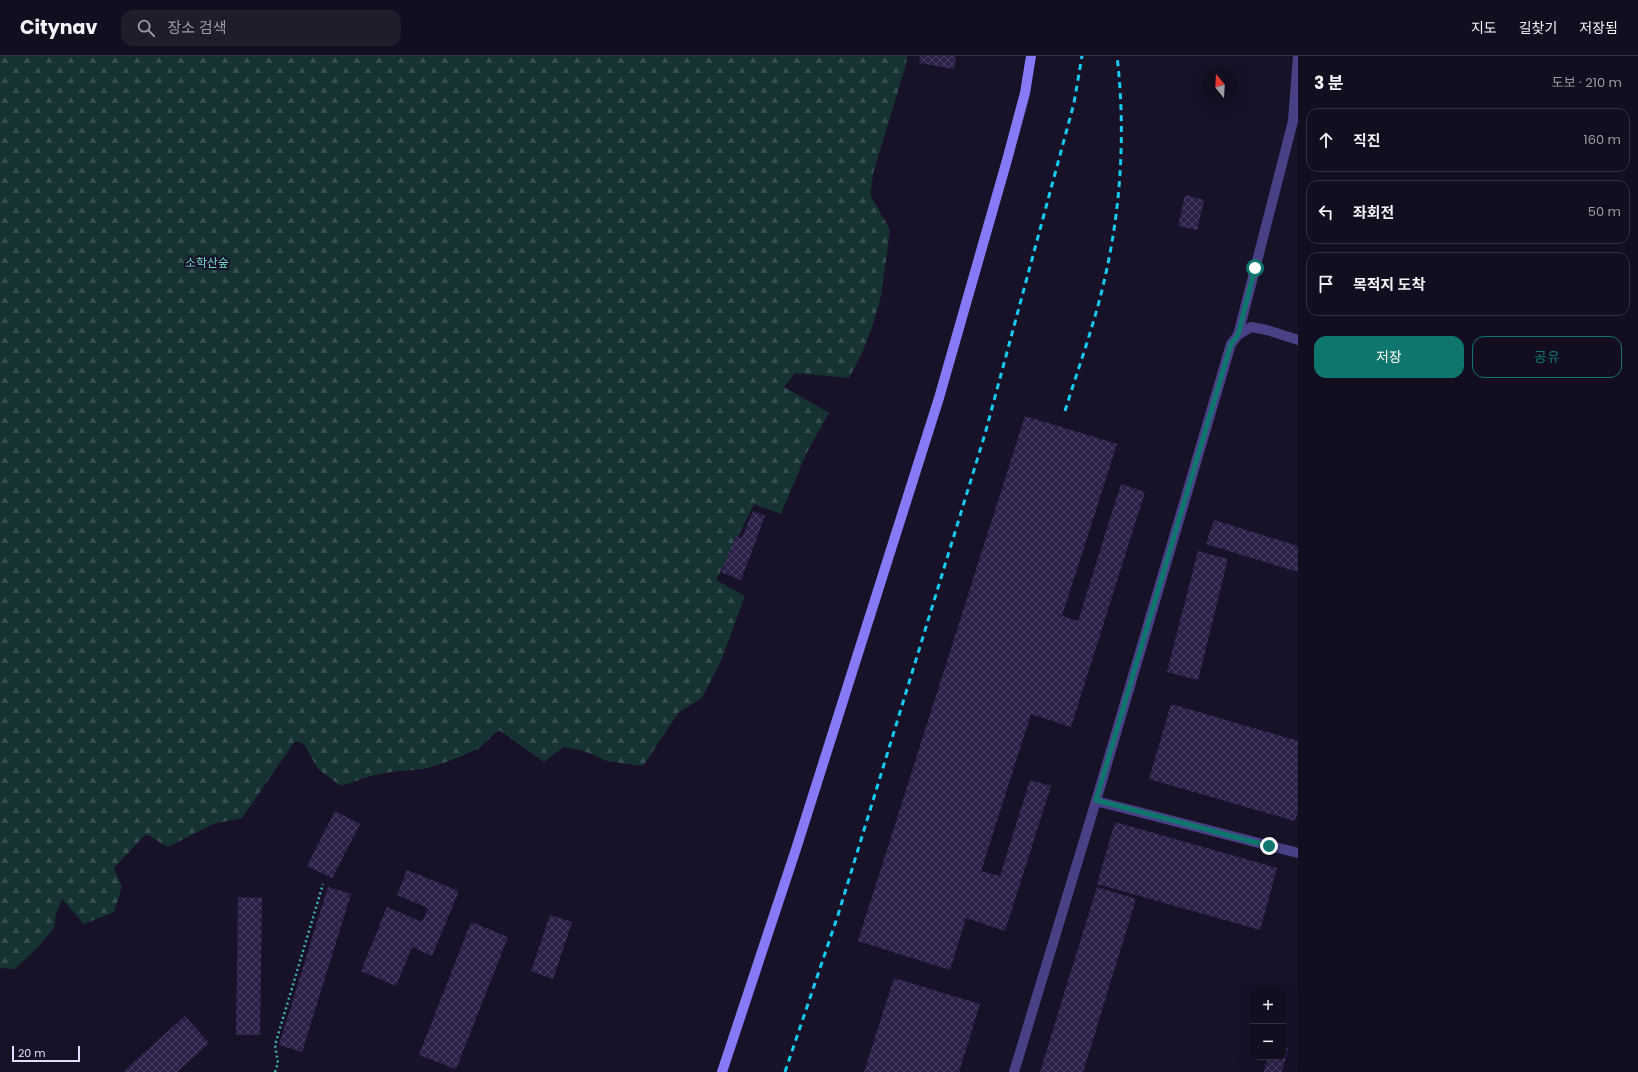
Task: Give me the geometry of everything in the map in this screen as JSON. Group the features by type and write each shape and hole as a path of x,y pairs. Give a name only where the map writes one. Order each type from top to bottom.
{"street":[{"path":"722,1072 796,849 939,398 1007,160 1025,93 1031,56"},
{"path":"1238,335 1293,121 1298,56"},
{"path":"1014,1072 1231,344 1238,335 1251,327 1267,330 1298,340"},
{"path":"1096,800 1298,853"}],"path":[{"path":"275,1072 278,1063 275,1045 323,884"}],"green space":[{"name":"소학산숲","path":"0,56 907,56 906,65 874,170 870,194 890,230 881,296 873,325 862,353 849,378 795,373 784,387 829,413 807,452 781,514 754,504 716,580 745,596 721,661 702,698 679,712 643,766 607,761 584,751 564,747 544,762 499,730 478,749 452,760 424,769 391,772 367,777 341,786 318,769 304,744 295,741 242,818 213,824 168,847 146,834 114,868 122,887 114,912 84,924 62,899 56,914 54,928 40,945 15,969 0,968"}],"building":[{"path":"920,56 956,56 954,69 919,63"},
{"path":"1185,195 1204,200 1197,230 1178,226"},
{"path":"1025,416 1117,444 1062,616 1078,621 1121,484 1145,492 1071,727 1031,714 981,871 1000,876 1030,780 1051,786 1005,931 966,918 950,970 858,941"},
{"path":"753,511 765,516 741,580 721,572 736,536 742,538"},
{"path":"1214,520 1298,546 1298,572 1206,544"},
{"path":"1198,551 1228,559 1198,680 1167,672"},
{"path":"1171,704 1298,741 1298,812 1295,821 1149,779"},
{"path":"335,811 360,824 332,878 307,866"},
{"path":"1115,822 1277,868 1260,930 1097,884"},
{"path":"407,870 459,891 432,956 412,947 396,986 361,971 387,907 422,922 428,908 397,895"},
{"path":"328,887 351,894 302,1052 279,1045"},
{"path":"1097,887 1136,899 1083,1072 1040,1072"},
{"path":"238,897 262,898 260,1035 236,1035"},
{"path":"550,915 572,922 553,979 531,971"},
{"path":"471,922 508,937 456,1069 419,1055"},
{"path":"894,978 980,1004 959,1072 864,1072"},
{"path":"185,1016 209,1043 177,1072 123,1072"},
{"path":"1266,1060 1285,1060 1282,1072 1264,1072"}],"railway":[{"path":"785,1072 838,915 985,434 1074,103 1082,56"},
{"path":"1065,411 1099,302 1114,229 1118,201 1121,143 1120,85 1117,56"}],"route":[{"path":"1255,268 1238,335 1231,344 1096,800 1269,846"}]}
